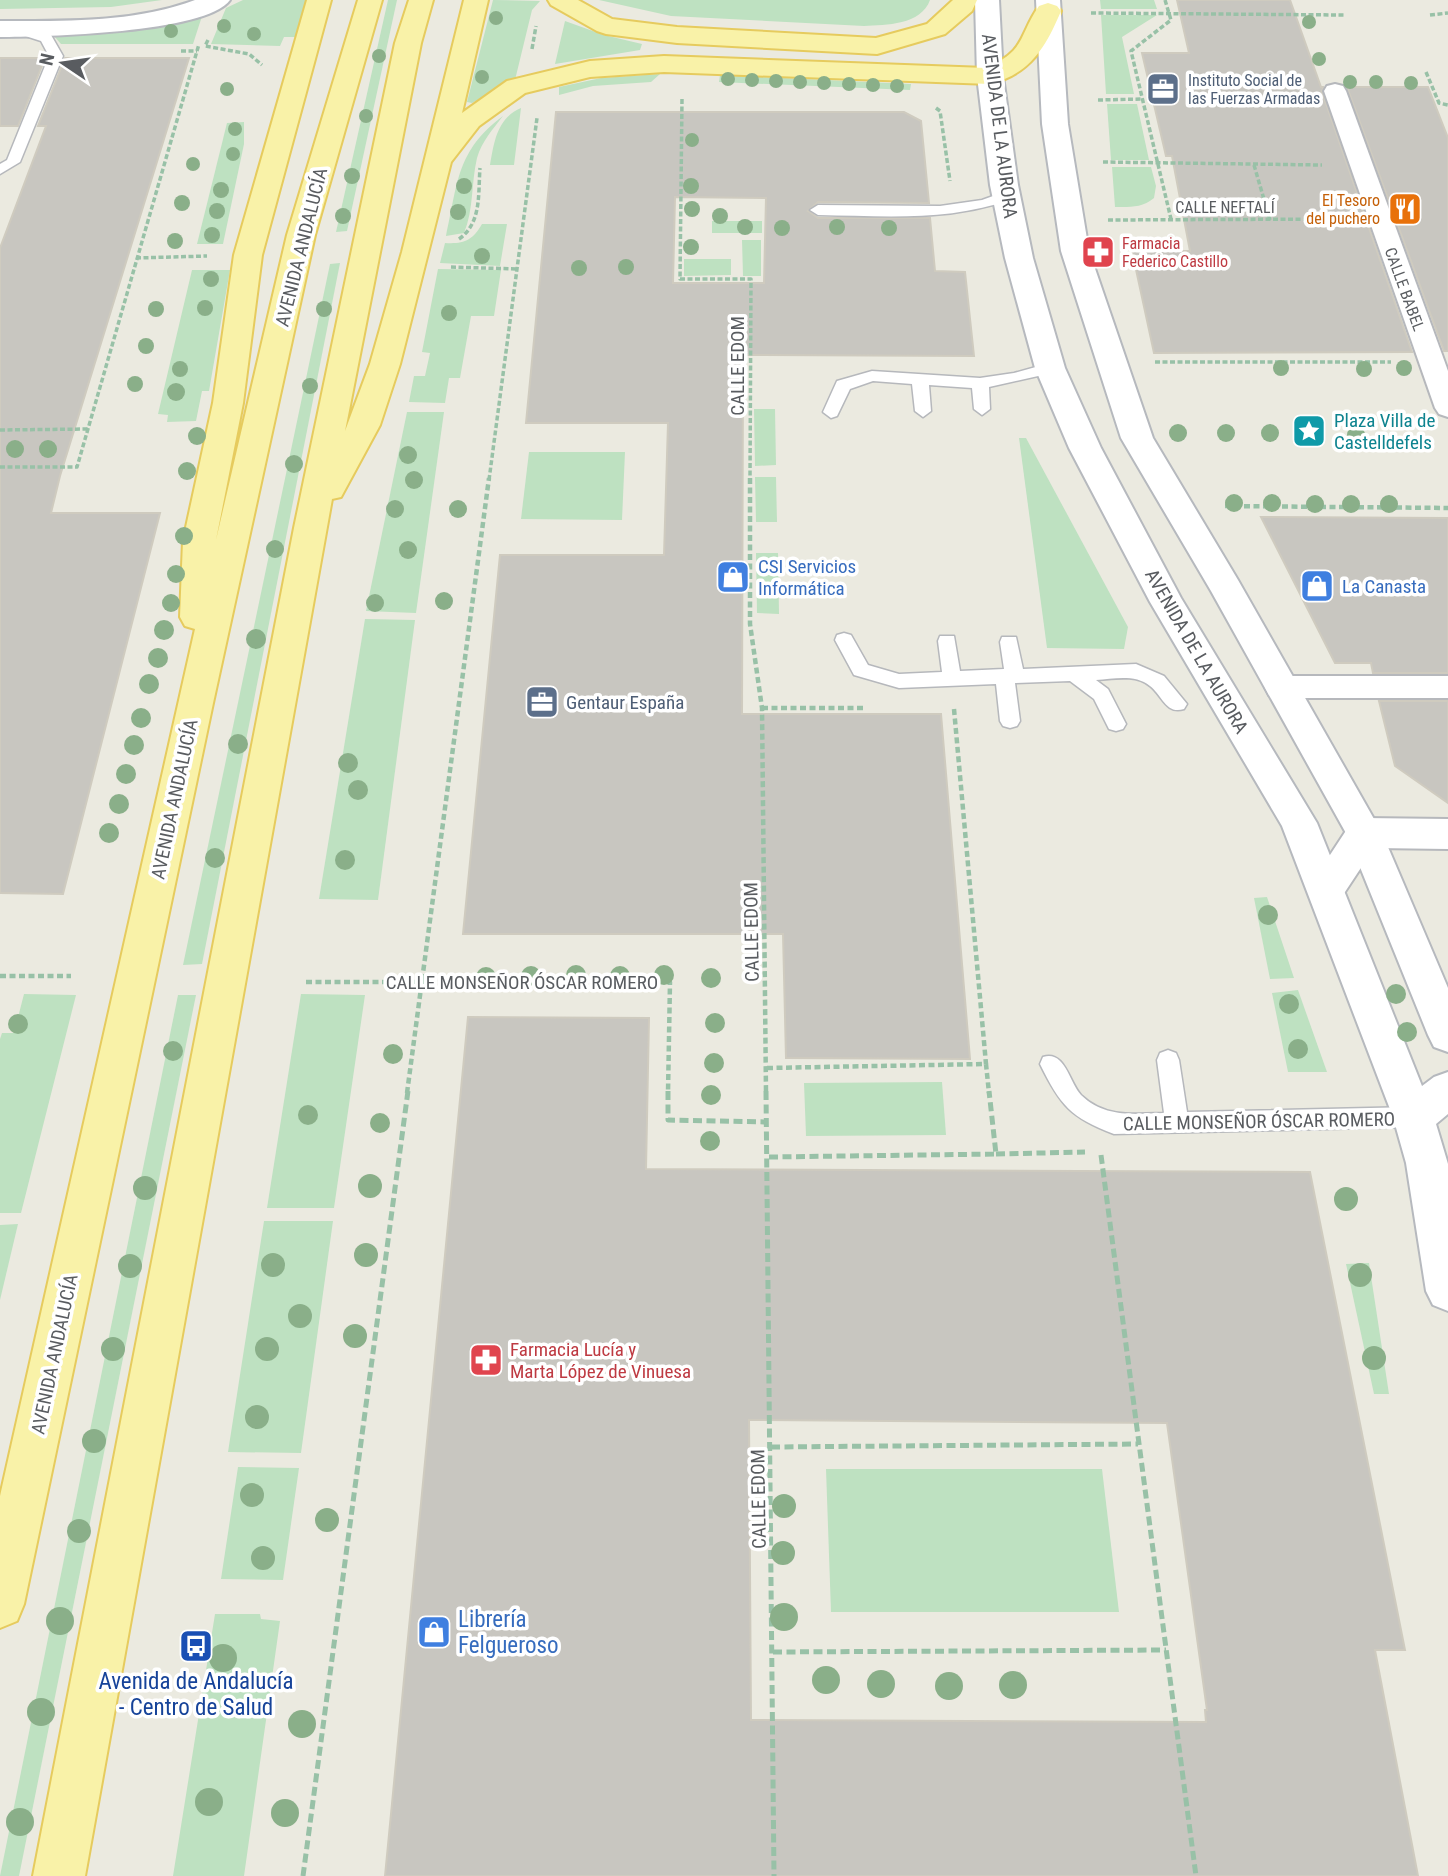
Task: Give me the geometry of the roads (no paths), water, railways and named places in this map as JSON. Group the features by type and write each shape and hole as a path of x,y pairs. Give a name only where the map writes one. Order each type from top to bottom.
{"main road":[{"path":"9,29 96,27 179,15 218,0"},
{"path":"195,703 199,541 228,403 248,255 319,0"},
{"name":"AVENIDA ANDALUCÍA","path":"0,1604 195,703 301,235 370,0"},
{"path":"59,1876 310,528 408,43 421,0"},
{"path":"310,528 363,425 385,364 416,252 475,0"},
{"path":"559,0 606,26 713,38 877,46 936,29 963,6 965,0"},
{"name":"AVENIDA DE LA AURORA","path":"988,0 990,76 1007,196 1019,258 1050,368 1085,448 1167,602 1299,823 1414,1117 1433,1189 1448,1292"},
{"path":"436,163 470,120 516,87 590,69 664,64 990,76 1016,65 1035,43 1048,5"},
{"path":"1048,5 1055,124 1075,251 1137,438 1364,833 1448,1035"},
{"path":"1326,890 1364,833"},
{"path":"1364,833 1448,834"},
{"path":"1414,1117 1448,1090"}],"street":[{"name":"CALLE BABEL","path":"1335,91 1448,408"},
{"path":"1280,687 1448,687"}],"lane":[{"path":"0,170 13,162 55,56 46,38 9,29"},
{"path":"818,210 963,210 988,205 1007,196"},
{"path":"831,412 843,385 872,376 980,383 1014,378 1050,368"},
{"path":"920,379 923,411"},
{"path":"980,383 982,409"},
{"path":"844,640 861,670 899,681 1136,671 1157,681 1177,704"},
{"path":"947,641 952,679"},
{"path":"1010,642 1010,721"},
{"path":"1072,672 1101,694 1116,724"},
{"path":"1168,1060 1177,1123"},
{"name":"CALLE MONSEÑOR ÓSCAR ROMERO","path":"1051,1063 1067,1098 1087,1113 1114,1124 1414,1117"}],"place":[{"name":"Instituto Social de las Fuerzas Armadas","path":"1163,89"},
{"name":"El Tesoro del puchero","path":"1405,209"},
{"name":"Farmacia Federico Castillo","path":"1098,252"},
{"name":"Plaza Villa de Castelldefels","path":"1309,431"},
{"name":"CSI Servicios Informática","path":"733,577"},
{"name":"La Canasta","path":"1317,586"},
{"name":"Gentaur España","path":"542,702"},
{"name":"Farmacia Lucía y Marta López de Vinuesa","path":"486,1360"},
{"name":"Librería Felgueroso","path":"434,1632"},
{"name":"Avenida de Andalucía - Centro de Salud","path":"196,1646"}]}
